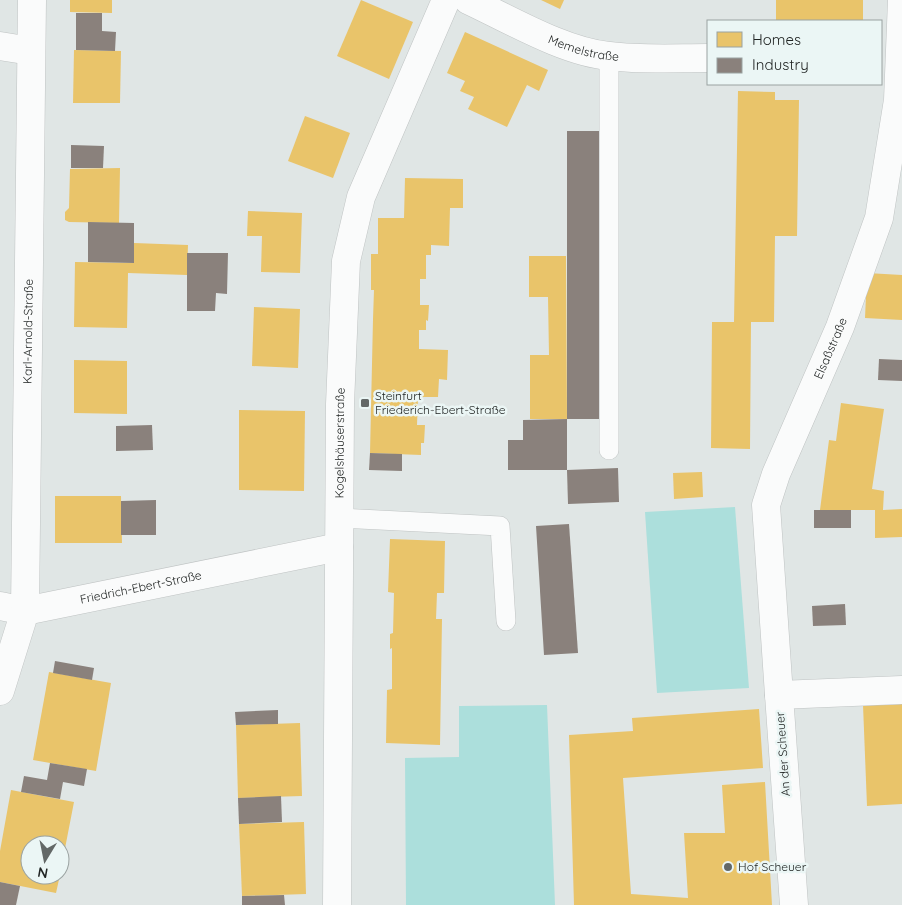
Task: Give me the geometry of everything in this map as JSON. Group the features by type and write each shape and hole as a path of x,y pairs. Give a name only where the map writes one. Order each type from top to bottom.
{"street":[{"name":"Karl-Arnold-Straße","path":"12,608 32,0"},
{"name":"Kogelshäuserstraße","path":"337,905 340,404 346,262 361,197 446,0"},
{"name":"Memelstraße","path":"468,0 546,37 584,51 609,56 707,58"},
{"name":"Elsaßstraße","path":"779,695 766,505 776,474 840,327 879,218 894,94 902,0"},
{"path":"0,46 31,51"},
{"name":"Friedrich-Ebert-Straße","path":"12,608 339,547"},
{"path":"0,691 12,608"},
{"name":"An der Scheuer","path":"794,905 779,695 902,690"}],"lane":[{"path":"609,56 609,450"},
{"path":"339,518 500,526 506,621"}],"shaded area":[{"path":"735,507 749,688 657,693 645,512"},
{"path":"547,705 555,905 406,905 405,758 459,757 459,706"}],"building: Homes":[{"path":"70,0 112,0 112,13 70,12"},
{"path":"361,0 413,22 389,79 337,56"},
{"path":"541,0 564,0 560,9"},
{"path":"776,0 863,0 863,20 776,20"},
{"path":"465,32 548,70 539,91 527,85 507,127 468,109 474,97 460,91 465,81 447,73"},
{"path":"74,50 121,51 120,103 73,103"},
{"path":"738,91 775,92 775,100 799,100 797,236 775,236 774,322 751,322 750,449 711,448 712,322 734,322"},
{"path":"305,116 350,133 333,178 288,161"},
{"path":"120,168 119,223 69,222 65,220 65,212 69,208 70,169"},
{"path":"405,178 463,179 463,208 450,208 449,246 431,245 431,255 426,255 426,279 420,279 420,305 429,305 426,330 419,330 419,349 448,350 447,380 439,379 438,397 418,397 417,425 425,425 424,443 421,443 421,455 370,453 374,290 371,290 371,254 378,254 378,218 404,218"},
{"path":"248,211 302,213 300,273 261,272 262,236 247,236"},
{"path":"134,243 188,245 187,275 128,273 127,328 74,327 75,262 134,263"},
{"path":"529,256 566,256 567,419 530,419 530,355 549,355 548,297 529,297"},
{"path":"867,273 902,275 902,320 865,318"},
{"path":"254,307 300,309 298,368 252,366"},
{"path":"74,360 127,361 127,414 74,413"},
{"path":"841,403 884,409 872,489 884,491 883,510 902,509 902,537 875,538 875,510 820,510 829,440 836,441"},
{"path":"239,410 305,411 304,491 239,490"},
{"path":"702,472 703,497 674,499 673,473"},
{"path":"55,496 121,496 122,543 55,543"},
{"path":"390,539 445,541 444,593 437,593 436,619 442,619 440,745 386,743 387,690 392,689 390,634 393,633 394,593 388,592"},
{"path":"49,672 111,683 96,771 33,760"},
{"path":"902,704 902,804 867,806 863,705"},
{"path":"759,709 763,768 623,778 631,894 688,898 684,833 725,833 722,785 765,782 772,905 574,905 569,735 633,731 632,718"},
{"path":"300,723 302,796 238,798 236,725"},
{"path":"11,790 74,802 68,835 20,835 20,885 58,885 56,893 0,882 0,851"},
{"path":"304,822 306,894 242,896 239,824"}],"building: Industry":[{"path":"76,13 102,13 102,31 116,32 115,51 76,50"},
{"path":"567,131 603,131 603,419 567,419"},
{"path":"71,145 104,146 103,168 71,168"},
{"path":"88,222 134,223 134,263 88,262"},
{"path":"187,253 228,253 227,294 216,293 215,311 187,311"},
{"path":"879,359 902,360 902,381 878,380"},
{"path":"567,419 567,470 508,470 508,440 523,440 523,420"},
{"path":"152,425 153,450 116,451 116,426"},
{"path":"370,453 402,454 402,471 369,470"},
{"path":"618,468 619,502 568,504 567,470"},
{"path":"156,500 156,535 121,535 121,501"},
{"path":"814,510 851,510 851,528 814,528"},
{"path":"569,524 578,653 544,655 536,526"},
{"path":"845,604 846,625 813,626 812,606"},
{"path":"55,661 94,668 92,680 53,673"},
{"path":"278,710 278,724 236,725 235,712"},
{"path":"50,763 87,769 84,786 63,782 60,799 21,792 24,776 47,780"},
{"path":"281,796 282,822 239,824 238,798"},
{"path":"0,882 20,886 16,905 0,905"},
{"path":"284,895 285,905 242,905 242,896"}],"place":[{"name":"Steinfurt Friederich-Ebert-Straße","path":"365,403"},
{"name":"Hof Scheuer","path":"728,867"}]}
